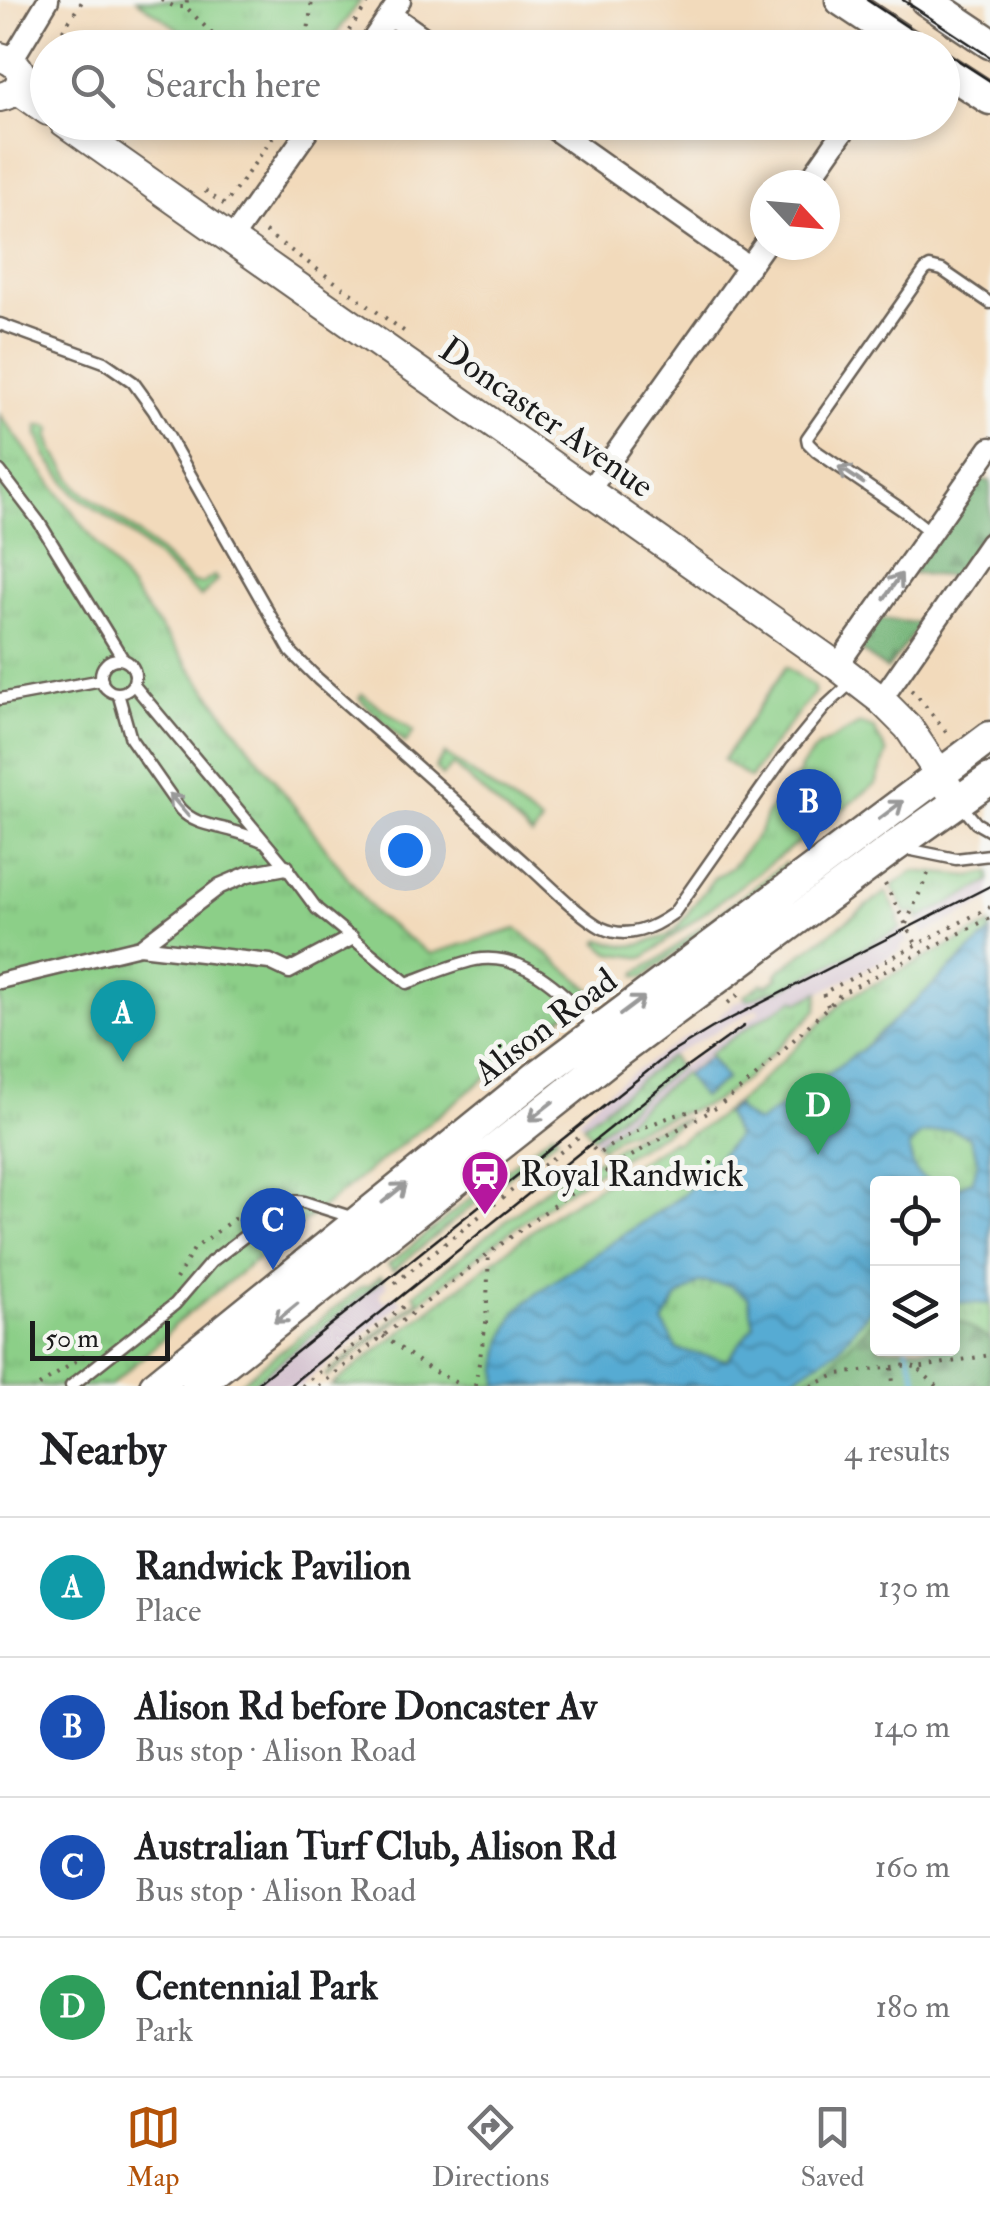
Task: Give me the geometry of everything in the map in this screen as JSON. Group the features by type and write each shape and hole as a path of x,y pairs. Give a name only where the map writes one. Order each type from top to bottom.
{"main road":[{"path":"840,0 884,30"},
{"path":"926,0 990,42"},
{"path":"6,58 20,70 20,83 9,93"},
{"path":"960,80 990,100"},
{"name":"Doncaster Avenue","path":"89,140 845,672 891,691 908,728 957,801"},
{"name":"Alison Road","path":"196,1386 609,1041 940,773 990,737"},
{"name":"Alison Road","path":"155,1386 539,1075 609,1041 990,779"}],"street":[{"path":"6,58 48,0"},
{"path":"380,30 396,7 420,30"},
{"path":"231,240 301,140"},
{"path":"569,140 749,267"},
{"path":"816,170 837,140"},
{"path":"588,492 754,260"},
{"path":"845,672 930,532 990,448"},
{"path":"891,691 983,569 990,543"},
{"path":"140,947 220,886 248,874 286,866"},
{"path":"0,980 140,947 270,962 289,971 351,938"}],"lane":[{"path":"930,532 816,451 807,438 925,270 942,270 990,303"},
{"path":"0,324 104,362 132,382 154,411 292,652 602,928 632,933 651,928 674,912 783,758 825,707 845,672"},
{"path":"0,472 39,522 123,659 134,669 134,684 286,866 317,909 406,983 476,960 514,962 531,970 573,1003 609,1041"},
{"path":"123,659 106,664 102,680 108,690 118,693 134,684"},
{"path":"0,700 102,680"},
{"path":"118,693 132,738 186,816 266,842"},
{"path":"957,801 976,823 990,830"},
{"path":"894,847 956,859 990,854"},
{"path":"70,1386 175,1304 205,1267 284,1206 304,1202 361,1220"}],"path":[{"path":"63,30 83,0"},
{"path":"161,0 186,8 210,30"},
{"path":"186,8 187,0"},
{"path":"308,30 312,0"},
{"path":"349,30 370,0"},
{"path":"196,184 225,205 271,140"},
{"path":"891,691 916,694 949,736"},
{"path":"906,924 931,867"},
{"path":"885,884 917,946"},
{"path":"828,1006 823,993 990,908"},
{"path":"319,1386 561,1200 716,1108 752,1080 842,993 990,918"},
{"path":"593,1148 598,1154 628,1134 696,1110 716,1108"},
{"path":"395,1284 580,1132 587,1140"},
{"path":"172,1285 194,1249 268,1192"},
{"path":"475,1386 486,1323 488,1253"},
{"path":"302,1386 410,1302"},
{"path":"384,1336 431,1370 463,1386"},
{"path":"39,1386 85,1354"},
{"path":"916,1368 990,1355"},
{"path":"812,1386 838,1374 909,1365 937,1386"},
{"path":"892,1368 893,1386"}],"shaded area":[{"path":"990,882 990,900 924,934 917,920"},
{"path":"901,928 909,942 901,946 902,950 726,1042 597,1143 593,1137 679,1067 760,1012 758,1008 671,1056 583,1125 578,1119 624,1079 720,1018 735,1002 778,991"},
{"path":"383,1279 388,1285 379,1294 385,1302 395,1294 402,1303 300,1386 249,1386"}],"green space":[{"path":"137,0 361,0 339,30 180,30"},
{"path":"0,415 376,915 430,954 517,929 594,992 174,1325 110,1386 0,1386"},
{"path":"38,426 52,429 49,436 53,449 78,488 133,529 193,583 202,584 214,576 217,580 201,597 129,533 74,493 47,457"},
{"path":"978,479 990,481 990,525 953,577 911,573"},
{"path":"878,619 921,623 887,670 859,649"},
{"path":"786,667 813,686 815,692 750,778 723,760"},
{"path":"362,694 414,731 405,743 359,698"},
{"path":"860,724 874,729 887,753 876,784 644,958 610,953 598,943 601,940 627,946 642,944 676,929 714,878 732,867 761,830 766,815 818,747"},
{"path":"445,754 542,823 532,836 453,765 442,776 435,768"},
{"path":"785,863 788,867 648,974 636,976 637,972"},
{"path":"914,871 970,876 990,872 990,882 917,920 918,913 906,913 892,886"},
{"path":"886,892 901,928 778,991 747,1000 744,996 778,978 776,974 781,969"},
{"path":"990,925 990,1386 331,1386 555,1213 672,1141 708,1124 748,1093 847,998"},
{"path":"819,992 817,1010 746,1079 714,1102 621,1134 602,1148 597,1143 683,1073 703,1097 726,1079 709,1054 796,999 799,1002"},
{"path":"671,1056 679,1067 593,1137 583,1125"},
{"path":"685,1119 530,1217 325,1375 418,1300 414,1294 588,1155 594,1162 635,1135"},
{"path":"554,1131 558,1136 393,1270 388,1265"},
{"path":"381,1276 383,1279 249,1386 236,1386 362,1287"},
{"path":"960,1322 990,1340 990,1386 792,1386 830,1364 870,1323 870,1356 960,1356"}],"water":[{"path":"990,933 990,1304 960,1302 960,1186 973,1180 978,1160 969,1137 951,1129 920,1135 909,1147 915,1170 921,1176 870,1176 870,1310 837,1350 780,1386 498,1386 502,1343 516,1311 683,1195 734,1140 736,1135 725,1114 736,1105 739,1111 759,1122 860,1051","holes":["700,1282 729,1285 748,1297 754,1325 727,1360 678,1350 663,1323 677,1298"]},
{"path":"709,1057 726,1079 702,1097 685,1075"}],"waterway":[{"path":"910,1356 919,1386"}],"tram line":[{"path":"867,0 912,30"},
{"path":"903,0 949,30"},
{"path":"960,37 990,57"},
{"path":"960,62 990,81"},
{"path":"254,1386 669,1054 712,1028 990,886"},
{"path":"289,1386 684,1069 744,1026"}],"place":[{"name":"Alison Rd before Doncaster Av","path":"809,851"},
{"name":"Randwick Pavilion","path":"123,1062"},
{"name":"Centennial Park","path":"818,1155"},
{"name":"Royal Randwick","path":"485,1216"},
{"name":"Australian Turf Club, Alison Rd","path":"273,1270"}]}
